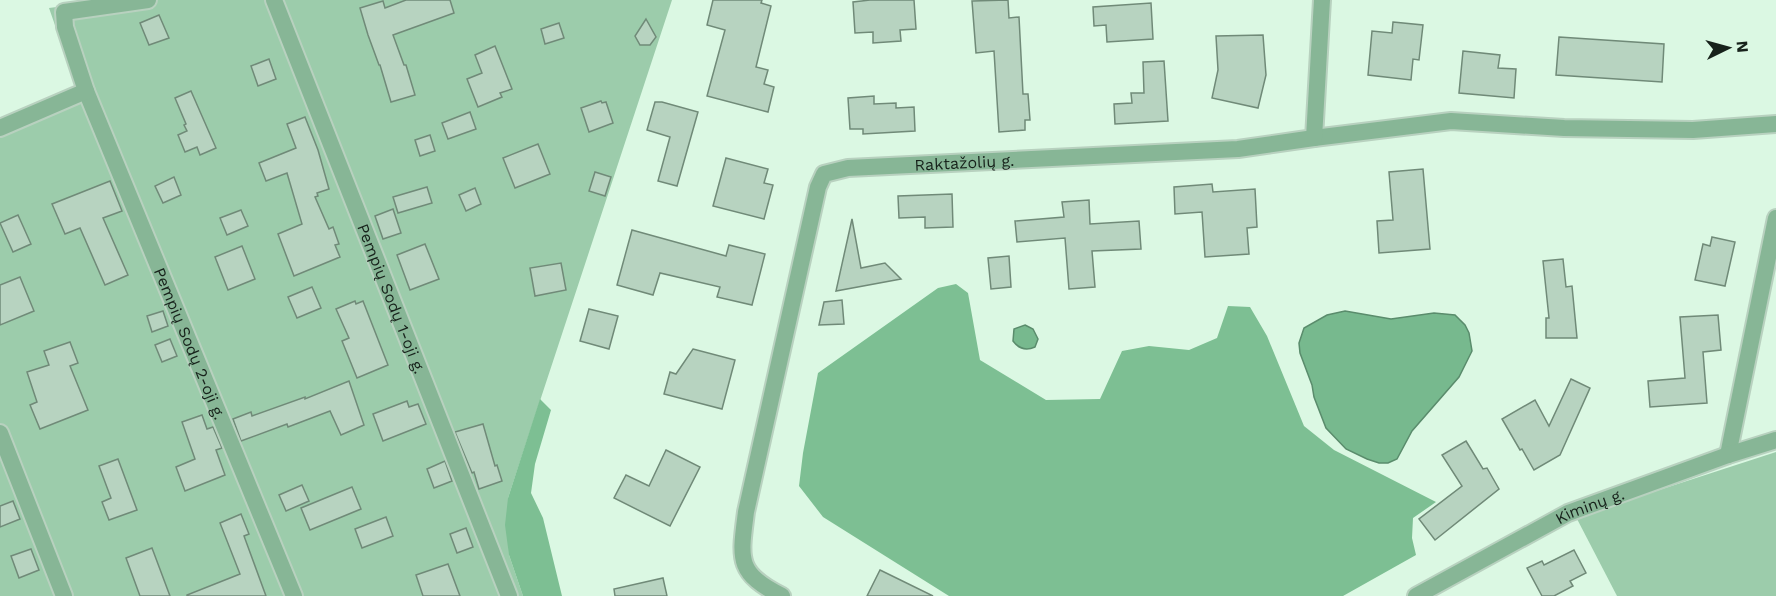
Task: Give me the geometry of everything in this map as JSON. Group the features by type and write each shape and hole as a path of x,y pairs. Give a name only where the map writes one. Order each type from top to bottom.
{"street":[{"path":"65,6 148,0"},
{"name":"Pempių Sodų 1-oji g.","path":"274,0 509,596"},
{"path":"1322,0 1314,138 1451,121 1564,128 1693,130 1776,124"},
{"name":"Pempių Sodų 2-oji g.","path":"65,6 65,27 86,91 294,596"},
{"path":"0,128 86,91"},
{"name":"Raktažolių g.","path":"782,596 763,587 747,571 741,549 746,513 818,187 824,174 848,168 1238,149 1314,138"},
{"path":"1728,455 1776,218"},
{"path":"0,433 64,596"},
{"name":"Kiminų g.","path":"1416,596 1568,513 1776,440"}],"shaded area":[{"path":"111,0 672,0 508,498 509,555 523,596 0,596 0,119 77,88 49,8"},
{"path":"956,284 968,293 980,360 1046,400 1100,399 1122,351 1149,346 1189,350 1217,338 1228,306 1250,307 1267,336 1304,426 1334,450 1436,502 1413,518 1412,538 1416,555 1343,596 949,596 823,517 799,486 818,373 938,288"},
{"path":"1345,311 1391,319 1434,313 1455,315 1469,333 1472,351 1459,377 1412,431 1397,459 1388,463 1367,459 1346,449 1326,428 1300,353 1299,343 1304,328 1327,315"},
{"path":"1025,325 1033,329 1038,339 1035,347 1026,349 1013,341 1014,329"},
{"path":"540,399 551,410 535,464 531,493 543,518 562,596 523,596 509,555 505,525 508,498"},
{"path":"1776,452 1776,596 1617,596 1576,517"}],"building":[{"path":"406,0 450,0 454,13 393,35 404,65 406,65 415,95 391,102 360,8 383,1 385,8"},
{"path":"713,0 762,0 761,3 771,6 756,67 768,70 764,84 774,87 768,112 707,96 725,30 707,25"},
{"path":"914,0 916,29 900,30 901,41 873,43 873,32 855,33 853,2"},
{"path":"1008,0 1009,18 1019,17 1023,94 1028,94 1030,120 1025,120 1025,130 999,132 994,51 976,53 972,1"},
{"path":"1151,3 1153,39 1107,42 1106,25 1094,26 1093,7"},
{"path":"159,15 169,38 149,45 140,23"},
{"path":"646,19 656,37 650,45 640,45 635,36"},
{"path":"1393,22 1423,25 1419,60 1413,59 1411,80 1368,75 1372,31 1392,33"},
{"path":"559,23 564,38 545,44 541,29"},
{"path":"1263,35 1266,75 1258,108 1212,98 1218,70 1216,36"},
{"path":"1559,37 1664,44 1662,82 1556,75"},
{"path":"495,46 512,89 500,93 502,97 478,107 467,79 482,73 475,55"},
{"path":"1463,51 1500,55 1498,68 1516,69 1514,98 1459,93"},
{"path":"269,59 276,79 258,86 251,66"},
{"path":"1164,61 1168,121 1115,124 1114,104 1132,103 1131,93 1144,93 1143,62"},
{"path":"191,91 216,148 200,155 197,147 185,152 178,135 187,131 175,98"},
{"path":"874,96 874,104 896,103 896,108 914,107 915,131 863,134 863,129 850,129 848,98"},
{"path":"601,101 606,102 613,123 589,132 581,108"},
{"path":"655,102 698,112 677,186 658,181 670,137 647,130"},
{"path":"470,112 476,129 448,139 442,123"},
{"path":"305,117 318,150 329,189 317,193 318,196 315,197 329,229 333,227 339,244 335,245 340,257 294,276 278,234 302,224 287,173 266,181 259,163 296,148 287,124"},
{"path":"430,135 435,151 420,156 415,140"},
{"path":"538,144 550,174 515,188 503,158"},
{"path":"726,158 768,169 764,183 773,185 764,219 713,206"},
{"path":"1423,169 1430,249 1379,253 1377,221 1393,220 1389,172"},
{"path":"595,172 611,177 605,196 589,191"},
{"path":"174,177 181,195 163,203 155,186"},
{"path":"110,181 122,211 103,218 128,275 105,285 80,228 65,234 52,204"},
{"path":"1212,184 1213,192 1255,189 1257,227 1247,228 1249,254 1205,257 1202,212 1175,214 1174,187"},
{"path":"427,187 432,203 398,213 393,197"},
{"path":"475,188 481,204 466,211 459,195"},
{"path":"952,194 953,227 925,228 925,217 899,218 898,196"},
{"path":"1089,200 1090,224 1139,221 1141,249 1092,251 1095,287 1069,289 1065,238 1017,242 1015,221 1064,217 1062,202"},
{"path":"393,209 401,233 383,239 375,216"},
{"path":"241,210 248,226 227,235 220,218"},
{"path":"18,215 31,244 13,252 0,223"},
{"path":"852,219 861,268 885,263 901,279 836,291"},
{"path":"632,230 726,256 729,245 765,254 752,305 717,297 720,287 660,273 653,295 617,285"},
{"path":"1712,237 1735,242 1725,286 1695,280 1703,244 1710,246"},
{"path":"425,244 439,279 410,290 397,255"},
{"path":"242,246 255,279 228,290 215,257"},
{"path":"1009,256 1011,287 991,289 988,258"},
{"path":"1563,259 1566,287 1572,286 1577,338 1546,338 1546,318 1549,318 1543,261"},
{"path":"561,263 566,290 535,296 530,268"},
{"path":"20,277 34,311 0,325 0,285"},
{"path":"312,287 321,308 297,318 288,297"},
{"path":"842,300 844,324 819,325 824,302"},
{"path":"355,301 356,304 363,301 388,365 357,378 342,341 349,338 336,309"},
{"path":"589,309 618,316 609,349 580,341"},
{"path":"163,311 168,326 152,332 147,316"},
{"path":"1718,315 1721,350 1703,352 1707,403 1650,407 1648,381 1685,378 1680,317"},
{"path":"170,339 177,356 162,362 155,345"},
{"path":"70,342 78,363 70,366 88,410 40,429 30,405 37,402 27,372 49,365 44,351"},
{"path":"693,349 735,360 722,409 664,394 670,372 676,374"},
{"path":"1571,379 1590,388 1560,455 1534,470 1502,419 1535,400 1549,426"},
{"path":"349,381 364,425 341,435 330,411 241,441 233,419 251,412 252,416 305,397 305,399"},
{"path":"407,401 409,407 418,404 426,424 383,441 373,414"},
{"path":"202,415 207,429 213,427 222,448 216,450 225,475 185,491 176,467 195,459 182,422"},
{"path":"483,424 495,466 497,465 502,481 479,489 474,472 472,473 455,432"},
{"path":"1466,441 1483,469 1487,468 1499,489 1435,540 1419,519 1462,486 1442,455"},
{"path":"666,450 700,467 670,526 614,498 626,475 649,486"},
{"path":"118,459 137,510 109,520 102,502 111,498 99,466"},
{"path":"445,461 452,481 434,488 427,469"},
{"path":"302,485 309,501 286,511 279,495"},
{"path":"352,487 361,509 310,530 301,508"},
{"path":"13,501 20,519 0,527 0,506"},
{"path":"241,514 249,534 244,536 266,596 187,596 240,574 220,523"},
{"path":"386,517 393,536 362,548 355,529"},
{"path":"466,528 473,547 457,553 450,534"},
{"path":"152,548 170,596 140,596 126,558"},
{"path":"31,549 39,570 19,578 11,556"},
{"path":"1574,550 1586,573 1570,581 1573,586 1554,596 1542,596 1527,568 1542,561 1544,565"},
{"path":"448,564 460,596 423,596 416,575"},
{"path":"880,570 933,596 867,596"},
{"path":"663,578 667,596 615,596 614,589"}]}
